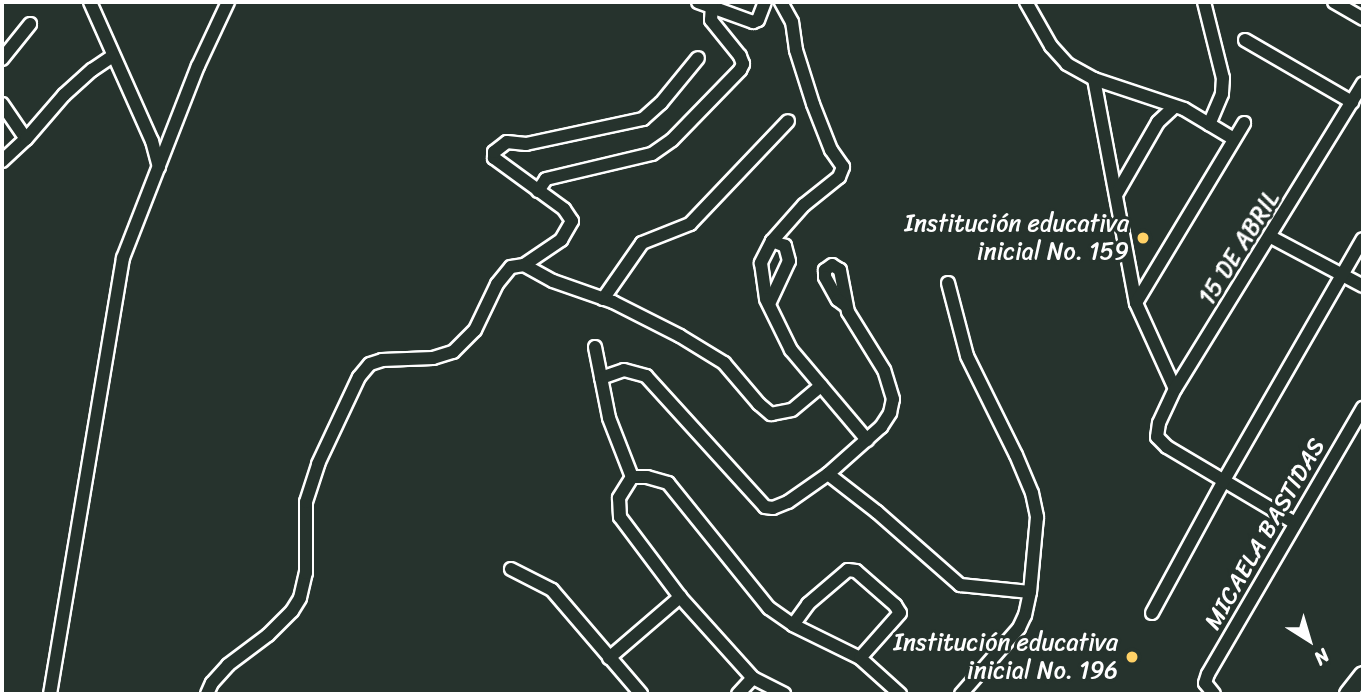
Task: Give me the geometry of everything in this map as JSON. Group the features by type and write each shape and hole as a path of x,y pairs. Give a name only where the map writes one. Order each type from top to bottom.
{"street":[{"path":"90,2 152,141 159,167"},
{"path":"50,694 123,258 198,66 228,2"},
{"path":"698,2 756,22 765,2"},
{"path":"781,2 792,22 796,50 813,104 831,149 843,167 839,177 804,205 772,241 761,263 769,304 791,350 867,440"},
{"path":"1027,2 1051,46 1067,64 1094,79 1184,109 1234,139"},
{"path":"1205,2 1223,78 1222,94 1209,124"},
{"path":"1334,2 1363,19"},
{"path":"538,191 546,179 652,154 672,140 740,71 743,64 740,56 711,20 712,7"},
{"path":"2,59 30,24"},
{"path":"1245,40 1352,102"},
{"path":"2,161 26,139 64,95 92,70 113,57"},
{"path":"207,694 212,683 228,665 268,635 292,611 300,598 306,573 306,502 318,464 359,377 370,364 382,360 433,358 453,352 475,330 505,272 524,265 561,240 572,221 570,215 494,158 494,152 507,142 526,144 643,118 661,103 698,58"},
{"path":"1094,79 1136,303 1175,389"},
{"name":"15 DE ABRIL","path":"1223,482 1167,447 1157,437 1159,423 1175,389 1271,237 1363,83"},
{"path":"2,104 26,139"},
{"path":"1116,195 1158,122 1174,107"},
{"path":"603,299 642,243 690,224 788,121"},
{"path":"1136,303 1244,123"},
{"path":"1271,237 1363,286"},
{"path":"1152,613 1223,482 1363,239"},
{"path":"769,304 789,261 785,246 772,241"},
{"path":"524,265 553,281 603,299 680,336 724,363 771,414 792,410 821,386"},
{"path":"948,283 967,356 1032,493 1037,517 1030,592 1019,628 961,694"},
{"path":"601,378 624,370 646,376 765,507 773,508 788,502 828,474 867,440 890,413 893,399 884,370 845,304"},
{"path":"595,347 608,418 632,477"},
{"name":"MICAELA BASTIDAS","path":"1214,694 1205,683 1363,408"},
{"path":"828,474 877,512 960,585 1030,592"},
{"path":"632,477 619,498 620,517 680,597 753,678 784,694"},
{"path":"632,477 647,477 668,483 769,608 793,625 860,658 886,689 900,694"},
{"path":"1223,482 1295,523"},
{"path":"511,569 552,590 641,694"},
{"path":"793,625 808,604 848,570 856,571 895,605 900,613 860,658"},
{"path":"609,658 680,597"},
{"path":"1348,694 1363,675"},
{"path":"738,694 753,678"}],"place":[{"name":"Institución educativa inicial No. 159","path":"1143,238"},
{"name":"Institución educativa inicial No. 196","path":"1132,657"}]}
